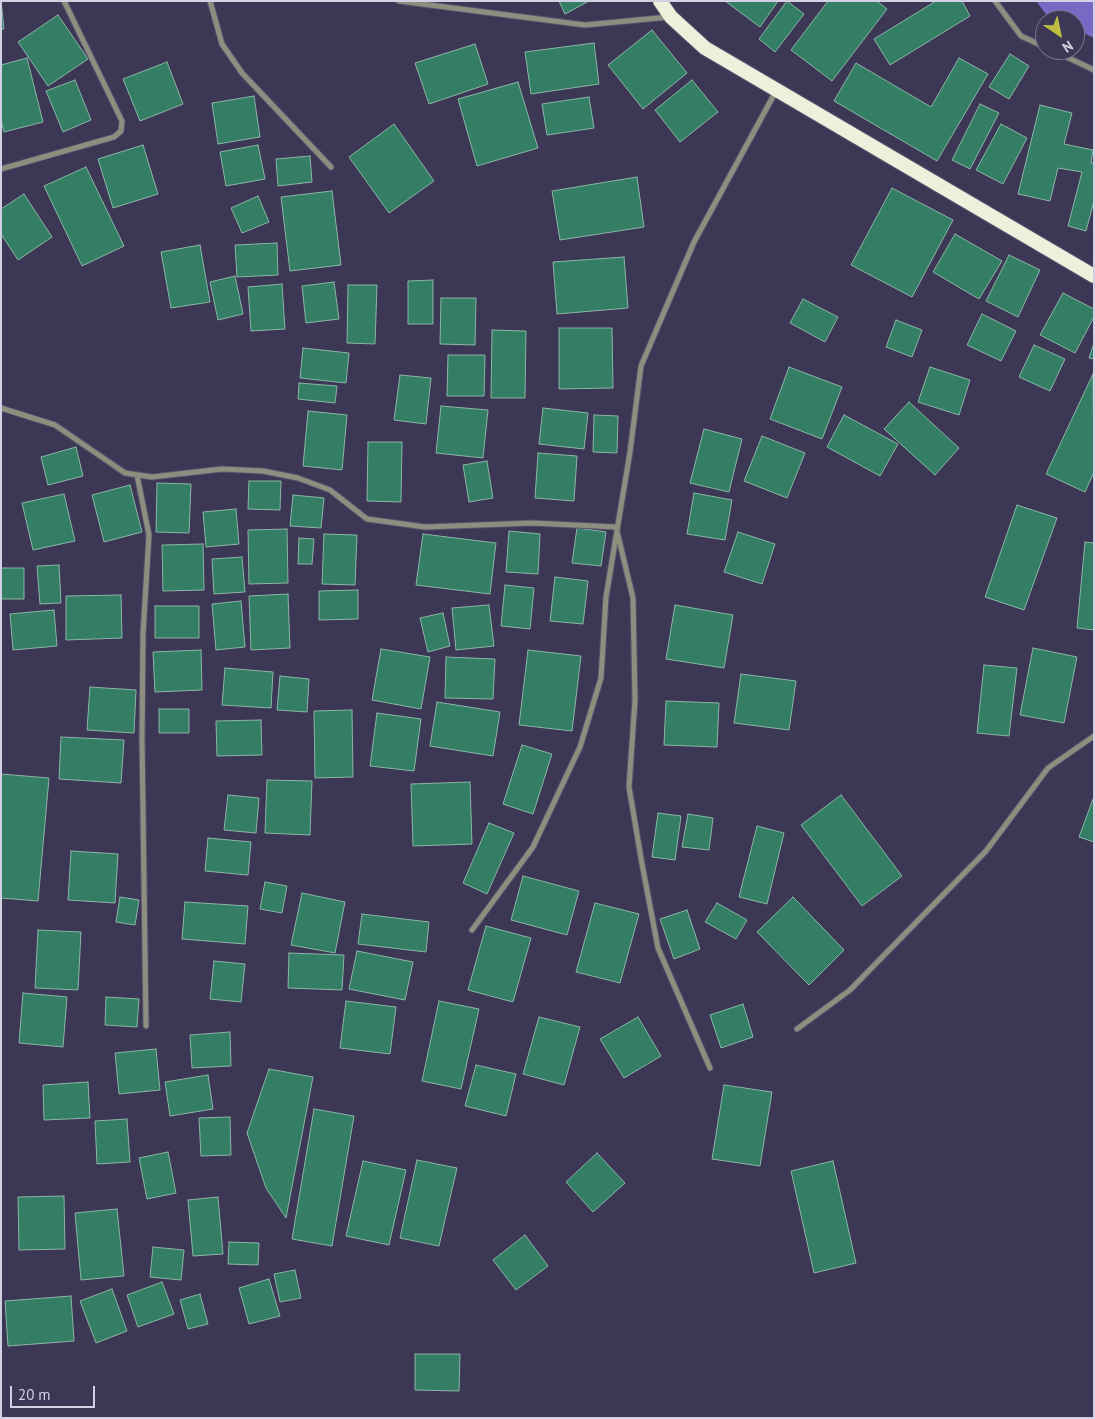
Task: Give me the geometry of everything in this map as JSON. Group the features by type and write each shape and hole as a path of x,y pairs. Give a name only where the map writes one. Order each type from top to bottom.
{"highway":[{"path":"660,1 671,17 705,48 1094,276"}],"street":[{"path":"1,169 114,137 121,131 122,121 64,1"},
{"path":"210,1 222,44 242,73 331,167"},
{"path":"399,1 585,25 671,17"},
{"path":"995,1 1022,36 1035,42"},
{"path":"1073,60 1094,70"},
{"path":"472,930 533,847 580,748 601,678 606,597 616,527 630,452 640,366 694,242 777,90"},
{"path":"1,408 55,425 125,473 152,477 222,469 263,471 298,478 330,490 367,519 425,527 532,523 616,527"},
{"path":"138,475 148,535 143,634 142,739 146,1026"},
{"path":"616,527 634,598 635,700 629,787 642,864 658,948 710,1068"},
{"path":"797,1029 850,990 986,851 1048,768 1094,736"}],"shaded area":[{"path":"1036,1 1094,1 1094,38 1085,34 1085,10 1043,10"}],"building":[{"path":"1,1 4,29 1,29"},
{"path":"559,1 589,1 565,14"},
{"path":"725,1 778,1 760,27"},
{"path":"787,1 804,14 775,52 759,39"},
{"path":"828,1 877,1 887,9 832,81 791,50"},
{"path":"936,1 962,1 970,16 890,65 874,39"},
{"path":"58,15 88,59 48,86 18,42"},
{"path":"652,30 687,73 643,109 608,65"},
{"path":"594,43 599,84 531,94 525,52"},
{"path":"475,44 488,84 429,104 415,63"},
{"path":"1010,54 1029,66 1009,99 989,87"},
{"path":"27,58 43,122 4,132 1,120 1,65"},
{"path":"959,58 988,74 937,161 834,101 856,63 931,107"},
{"path":"167,62 183,104 140,121 123,79"},
{"path":"75,80 91,120 63,132 46,91"},
{"path":"692,80 718,112 680,142 655,110"},
{"path":"518,82 538,148 477,166 458,99"},
{"path":"254,96 260,137 218,144 212,103"},
{"path":"589,97 594,128 547,135 542,104"},
{"path":"980,104 999,113 970,169 952,160"},
{"path":"1040,105 1072,113 1064,144 1093,150 1091,163 1094,163 1094,201 1086,231 1068,226 1082,172 1058,168 1050,201 1018,194"},
{"path":"394,124 434,181 389,213 349,157"},
{"path":"1001,124 1027,138 1003,184 976,170"},
{"path":"143,145 158,194 113,208 98,159"},
{"path":"258,145 265,179 226,186 220,152"},
{"path":"310,156 312,182 278,186 276,159"},
{"path":"86,167 124,246 82,266 44,186"},
{"path":"637,177 644,227 560,240 552,191"},
{"path":"892,188 953,220 912,297 851,265"},
{"path":"332,191 341,265 290,271 281,197"},
{"path":"24,194 52,237 18,260 1,234 1,209"},
{"path":"258,196 269,222 242,233 231,208"},
{"path":"955,234 1002,261 979,299 933,272"},
{"path":"277,243 278,275 237,277 235,245"},
{"path":"200,245 210,302 171,308 161,252"},
{"path":"1009,255 1040,270 1018,317 986,301"},
{"path":"624,257 628,308 557,314 553,262"},
{"path":"235,276 243,314 218,320 210,282"},
{"path":"433,280 433,324 408,324 408,281"},
{"path":"334,282 339,319 306,323 302,286"},
{"path":"282,284 285,329 251,331 248,287"},
{"path":"348,285 377,285 375,344 347,343"},
{"path":"1063,293 1094,309 1094,317 1075,353 1040,335"},
{"path":"441,298 476,298 475,345 440,344"},
{"path":"803,299 838,317 825,342 790,323"},
{"path":"982,314 1016,331 1001,361 967,345"},
{"path":"896,320 922,330 912,357 886,347"},
{"path":"559,328 612,328 613,388 559,389"},
{"path":"492,330 526,331 525,398 491,398"},
{"path":"1094,343 1094,359 1089,358"},
{"path":"1034,345 1065,359 1050,391 1019,377"},
{"path":"303,348 349,353 346,383 300,378"},
{"path":"448,355 485,355 484,396 447,396"},
{"path":"789,367 842,387 822,439 770,419"},
{"path":"930,367 970,380 959,415 918,402"},
{"path":"1093,374 1094,472 1085,492 1046,474"},
{"path":"400,375 431,378 426,424 394,420"},
{"path":"299,383 337,386 335,403 298,399"},
{"path":"909,402 959,448 935,475 884,429"},
{"path":"441,406 488,410 483,458 436,453"},
{"path":"543,408 588,413 584,449 539,444"},
{"path":"308,411 347,415 342,470 303,466"},
{"path":"594,415 618,416 617,453 593,452"},
{"path":"844,415 898,444 880,476 827,447"},
{"path":"704,429 742,439 729,492 690,483"},
{"path":"762,436 805,453 787,498 744,481"},
{"path":"368,442 402,442 401,502 367,501"},
{"path":"76,447 83,476 48,485 41,457"},
{"path":"538,453 577,456 574,501 535,498"},
{"path":"487,461 493,498 469,502 463,465"},
{"path":"249,481 281,481 280,510 248,509"},
{"path":"157,483 191,484 189,533 156,532"},
{"path":"130,485 142,532 104,542 92,495"},
{"path":"694,493 732,500 725,540 687,534"},
{"path":"64,494 75,541 33,550 22,503"},
{"path":"293,495 324,498 321,528 290,526"},
{"path":"1017,505 1057,518 1024,610 985,597"},
{"path":"236,509 239,544 206,547 203,512"},
{"path":"577,528 606,532 601,566 572,563"},
{"path":"287,529 288,583 249,584 248,530"},
{"path":"509,531 540,534 538,574 506,572"},
{"path":"738,532 775,544 762,584 724,572"},
{"path":"324,534 357,535 355,585 322,584"},
{"path":"423,534 496,543 490,594 416,585"},
{"path":"299,538 314,539 312,564 298,564"},
{"path":"1085,542 1094,543 1094,630 1077,628"},
{"path":"203,544 204,590 163,591 162,545"},
{"path":"242,557 245,592 214,594 212,559"},
{"path":"59,565 61,603 40,604 37,566"},
{"path":"1,568 24,568 24,599 1,599"},
{"path":"555,577 588,581 583,624 550,621"},
{"path":"505,585 534,588 530,629 501,626"},
{"path":"358,590 358,619 319,620 319,591"},
{"path":"288,594 290,648 251,650 249,596"},
{"path":"121,595 122,638 66,640 66,596"},
{"path":"241,601 245,647 216,650 212,604"},
{"path":"489,605 494,646 456,650 452,608"},
{"path":"675,605 733,615 724,668 666,659"},
{"path":"155,606 199,606 199,638 155,638"},
{"path":"54,610 57,646 13,650 10,614"},
{"path":"443,613 450,646 428,652 420,618"},
{"path":"1033,648 1077,657 1064,723 1020,715"},
{"path":"381,649 430,657 421,709 372,700"},
{"path":"201,650 202,690 155,692 153,652"},
{"path":"528,650 581,656 572,731 519,725"},
{"path":"446,657 495,659 493,699 445,698"},
{"path":"984,665 1017,668 1009,736 977,733"},
{"path":"225,668 273,672 271,708 222,705"},
{"path":"741,674 796,681 789,730 734,723"},
{"path":"280,676 309,679 307,712 277,710"},
{"path":"90,687 136,690 134,733 87,730"},
{"path":"666,701 719,703 717,747 664,745"},
{"path":"437,702 500,712 493,756 430,746"},
{"path":"159,709 189,709 189,733 159,733"},
{"path":"352,710 353,777 315,778 314,711"},
{"path":"377,713 421,719 414,771 370,766"},
{"path":"261,720 262,755 217,756 216,721"},
{"path":"61,737 124,740 121,783 59,779"},
{"path":"522,745 552,754 533,814 503,804"},
{"path":"1,774 49,778 38,901 1,898"},
{"path":"267,780 312,781 310,835 265,833"},
{"path":"470,782 472,844 413,846 411,784"},
{"path":"228,795 259,798 256,833 224,830"},
{"path":"841,795 902,876 862,906 801,825"},
{"path":"1094,800 1094,842 1079,837"},
{"path":"658,813 681,816 675,860 652,857"},
{"path":"688,814 713,818 709,850 682,847"},
{"path":"489,823 514,833 487,894 463,883"},
{"path":"757,826 784,833 767,904 739,897"},
{"path":"208,838 251,842 248,875 205,871"},
{"path":"71,851 118,854 115,903 68,900"},
{"path":"523,876 579,891 567,935 511,920"},
{"path":"265,882 287,886 282,913 260,909"},
{"path":"302,893 345,902 335,953 291,945"},
{"path":"120,897 139,900 135,925 116,922"},
{"path":"793,897 844,950 809,985 757,932"},
{"path":"185,902 248,906 245,944 182,939"},
{"path":"595,903 639,914 620,983 576,972"},
{"path":"717,903 747,920 736,939 705,922"},
{"path":"687,910 700,949 674,959 660,919"},
{"path":"362,914 429,922 426,952 358,944"},
{"path":"486,926 531,938 513,1002 468,990"},
{"path":"38,930 81,932 78,990 35,988"},
{"path":"357,951 413,962 405,1000 349,989"},
{"path":"289,953 344,955 342,990 288,988"},
{"path":"214,961 245,964 241,1002 210,999"},
{"path":"23,993 67,997 63,1047 19,1043"},
{"path":"106,997 139,999 137,1027 105,1025"},
{"path":"346,1001 396,1007 390,1054 340,1048"},
{"path":"439,1001 479,1009 461,1089 422,1081"},
{"path":"743,1004 753,1037 721,1048 710,1015"},
{"path":"539,1017 580,1027 564,1085 523,1074"},
{"path":"638,1017 661,1056 624,1078 600,1039"},
{"path":"230,1032 231,1066 192,1068 190,1035"},
{"path":"156,1049 160,1090 119,1094 115,1053"},
{"path":"476,1065 516,1074 506,1116 465,1106"},
{"path":"269,1069 313,1077 286,1218 266,1188 247,1133"},
{"path":"208,1075 213,1109 170,1116 165,1082"},
{"path":"88,1082 90,1118 44,1120 43,1085"},
{"path":"724,1085 772,1092 760,1166 712,1159"},
{"path":"314,1109 354,1116 332,1246 292,1239"},
{"path":"230,1117 231,1155 201,1156 199,1118"},
{"path":"127,1119 130,1162 97,1164 95,1121"},
{"path":"168,1152 176,1193 147,1199 139,1158"},
{"path":"597,1153 625,1183 593,1212 566,1182"},
{"path":"417,1160 457,1168 439,1246 400,1238"},
{"path":"363,1161 406,1170 389,1245 346,1236"},
{"path":"833,1161 856,1263 814,1273 791,1171"},
{"path":"64,1196 65,1249 19,1250 18,1197"},
{"path":"218,1197 223,1254 193,1256 188,1200"},
{"path":"117,1209 124,1276 81,1280 75,1213"},
{"path":"525,1235 548,1266 516,1290 493,1260"},
{"path":"229,1242 259,1243 258,1265 228,1264"},
{"path":"153,1247 184,1250 181,1280 150,1277"},
{"path":"295,1270 301,1298 280,1302 274,1274"},
{"path":"269,1279 280,1316 249,1324 239,1288"},
{"path":"162,1282 174,1314 138,1327 127,1295"},
{"path":"112,1289 127,1331 96,1343 80,1301"},
{"path":"200,1294 208,1324 188,1329 180,1300"},
{"path":"71,1296 74,1341 8,1346 5,1301"},
{"path":"415,1354 460,1354 459,1391 415,1390"}]}
